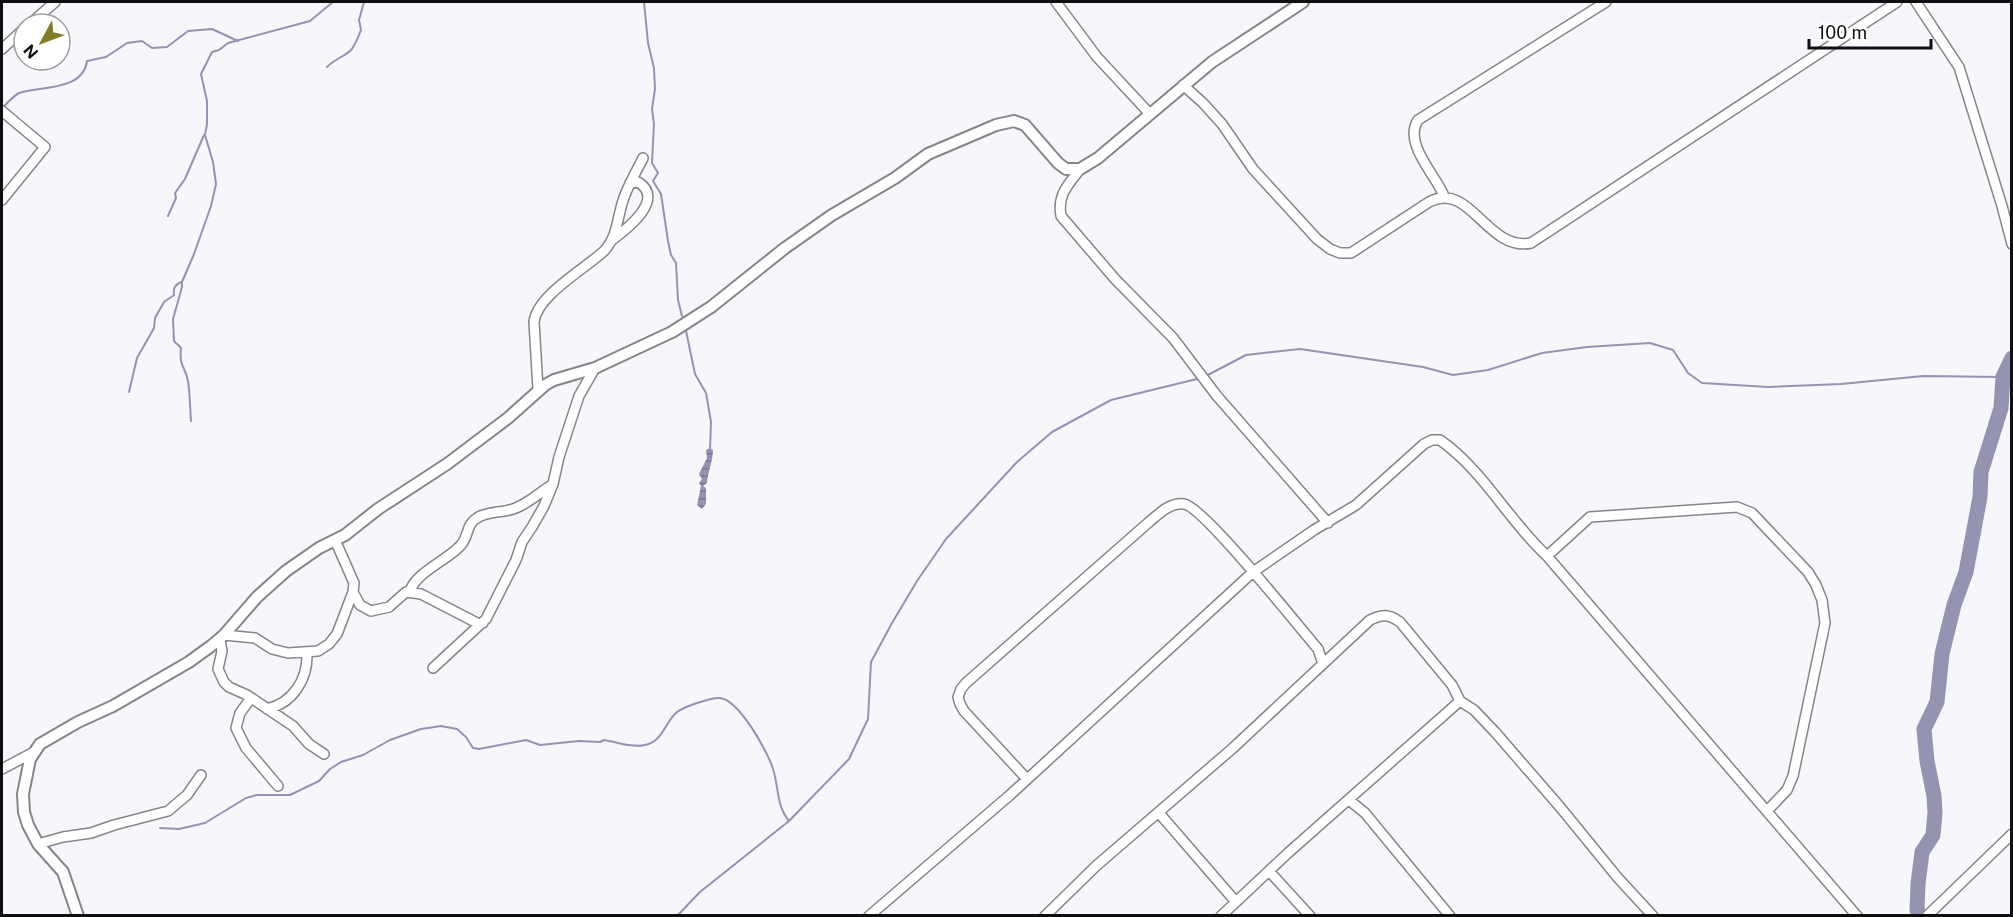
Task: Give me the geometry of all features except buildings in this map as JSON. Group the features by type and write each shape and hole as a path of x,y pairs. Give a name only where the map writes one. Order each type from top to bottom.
{"street":[{"path":"44,12 55,2"},
{"path":"1056,2 1098,57 1150,114"},
{"path":"1303,2 1212,62 1098,158 1080,169 1061,194 1059,205 1061,216 1115,279 1167,330 1217,396 1328,523"},
{"path":"1444,196 1414,140 1413,128 1418,120 1606,2"},
{"path":"1183,85 1222,124 1266,184 1317,239 1330,249 1340,253 1351,253 1430,202 1444,196 1451,197 1465,206 1506,241 1522,245 1531,243 1897,2"},
{"path":"1916,2 1951,53 1963,75 2012,244"},
{"path":"2,111 45,147 2,200"},
{"path":"2,768 34,752 50,737 113,706 189,662 222,638 257,597 280,576 447,464 508,418 538,389 554,380 596,368 682,326 711,307 813,228 939,148 996,125 1014,121 1025,125 1066,169 1080,169"},
{"path":"612,241 618,225 620,208 643,158"},
{"path":"538,389 534,330 536,312 545,300 593,261 643,212 647,201 644,185 638,182 630,183"},
{"path":"433,668 483,624 553,484 559,457 579,396 596,368"},
{"path":"869,915 1010,795 1253,572 1314,530 1356,505 1416,450 1432,440 1440,440 1476,471 1522,531 1547,556 1857,915"},
{"path":"353,592 360,605 371,611 389,607 463,544 474,519 495,512 512,510 553,484"},
{"path":"1026,778 960,704 958,697 961,689 989,661 1149,522 1176,503 1187,504 1199,512 1318,649 1323,664"},
{"path":"1547,556 1590,517 1737,507 1752,513 1808,572 1822,600 1825,623 1793,776 1786,790 1767,811"},
{"path":"222,638 255,638 272,649 288,653 307,653 323,647 337,634 353,592 354,583 335,540"},
{"path":"410,591 426,596 478,624 483,624"},
{"path":"1045,915 1096,866 1233,748 1370,620 1380,615 1391,616 1400,622 1452,685 1460,701 1474,710 1495,732 1618,878 1653,915"},
{"path":"222,638 222,651 218,663 220,675 229,687 252,698 292,726 309,744 324,754"},
{"path":"267,709 283,704 293,696 305,671 307,653"},
{"path":"252,698 240,713 236,728 246,748 278,786"},
{"path":"1221,915 1460,701"},
{"path":"34,752 25,781 24,803 28,825 38,844 63,872 78,915"},
{"path":"38,844 91,833 168,811 187,795 201,775"},
{"path":"1349,800 1365,813 1450,915"},
{"path":"1159,813 1236,902"},
{"path":"1927,915 2012,834"},
{"path":"1269,871 1310,915"}],"water":[{"path":"710,448 713,454 707,483 703,486 706,488 706,504 702,509 697,505 701,486 699,483 702,479 699,474 707,458 706,450"}],"waterway":[{"path":"191,421 188,381 182,363 181,348 174,341 173,319 182,282 211,206 216,184 213,162 205,135 207,101 201,74 212,52 228,43 310,21 333,2"},
{"path":"327,67 353,47 361,30 359,20 364,2"},
{"path":"644,2 648,43 654,68 652,163 658,173 653,181 661,194 671,255 676,263 678,300 682,316"},
{"path":"2,108 19,93 60,86 78,78 84,71 87,61 106,57 127,43 142,41 152,48 167,47 188,31 212,29 238,41"},
{"path":"168,216 176,198 175,193 185,179 204,135"},
{"path":"129,392 137,358 154,328 155,318 164,302 174,295 175,287 181,282"},
{"path":"686,331 695,374 706,393 711,422 710,450"},
{"path":"1206,376 1246,355 1300,349 1423,367 1453,375 1488,370 1542,353 1587,347 1650,343 1673,350 1688,373 1702,383 1768,387 1841,384 1923,376 2003,377"},
{"path":"1920,915 1917,910 1922,852 1933,835 1935,813 1924,729 1937,702 1942,654 1954,605 1966,572 1980,497 1981,472 2001,408 2003,377 2012,358"},
{"path":"677,916 700,892 789,821 849,759 868,719 871,662 892,623 946,539 1017,462 1052,432 1111,400 1201,378"},
{"path":"160,828 179,829 205,823 246,798 257,795 290,795 319,781 330,769 341,762 363,755 390,740 421,729 441,726 457,729 473,748 479,749 526,740 540,745 604,740 640,746 656,740 679,711 696,703 719,698 727,700 735,707 759,739 773,769 782,809 789,821"}]}
